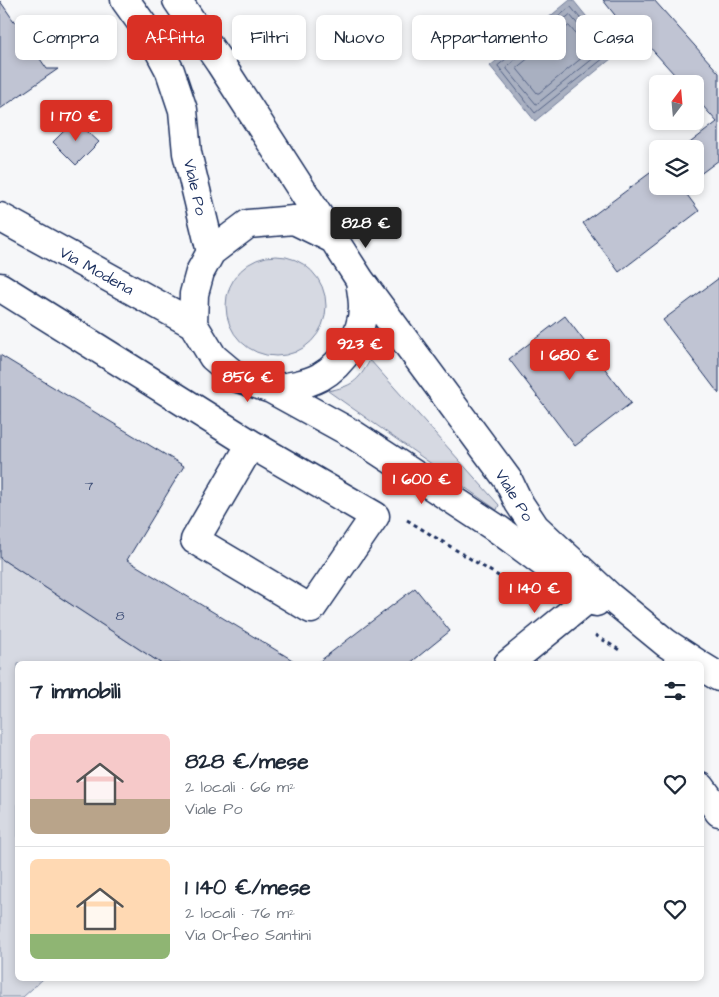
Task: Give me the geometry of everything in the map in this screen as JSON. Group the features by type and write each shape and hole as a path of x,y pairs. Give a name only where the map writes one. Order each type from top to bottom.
{"main road":[{"name":"Viale Po","path":"125,0 154,39 170,71 183,110 188,153 211,252"},
{"name":"Viale Po","path":"177,0 220,63 360,280 508,480 519,503 535,527 610,597 666,643 692,661"},
{"name":"Via Modena","path":"0,217 193,324 213,357 238,378 271,389 351,433 500,530 589,598 666,643"},
{"path":"193,324 194,294 200,272 211,252 248,224 294,220 335,241"},
{"name":"Via Modena","path":"271,389 293,387 320,377 342,360 356,336 363,308 360,280"},
{"path":"0,287 251,444 375,516 310,609 194,540 251,444"},
{"path":"512,661 589,598"},
{"name":"Viale Po","path":"704,669 719,677"},
{"path":"704,790 719,812"}],"shaded area":[{"path":"276,256 286,257 304,264 318,278 325,296 325,316 318,334 304,348 286,355 276,356 266,355 248,348 234,334 227,316 226,306 227,296 234,278 248,264 266,257"},
{"path":"370,360 499,505 497,510 328,391 354,382"},
{"path":"0,558 157,661 15,661 15,981 41,981 23,997 0,997"}],"water":[{"path":"570,0 573,0 585,15 576,15 576,60 610,60 535,121 490,66 497,60 566,60 566,15 552,15"}],"building":[{"path":"603,0 654,0 719,73 719,160 704,171 704,140 694,140 717,122 704,107 704,75 675,75 652,50 652,15 615,15"},
{"path":"0,1 15,23 15,60 41,60 47,69 58,69 0,109"},
{"path":"75,120 99,142 76,165 53,142"},
{"path":"649,174 649,195 687,195 699,211 619,272 583,223"},
{"path":"719,278 719,394 663,320"},
{"path":"565,316 631,403 575,446 509,359"},
{"path":"0,355 184,466 127,560 294,661 157,661 0,558"},
{"path":"415,588 450,631 413,661 320,661"}]}
